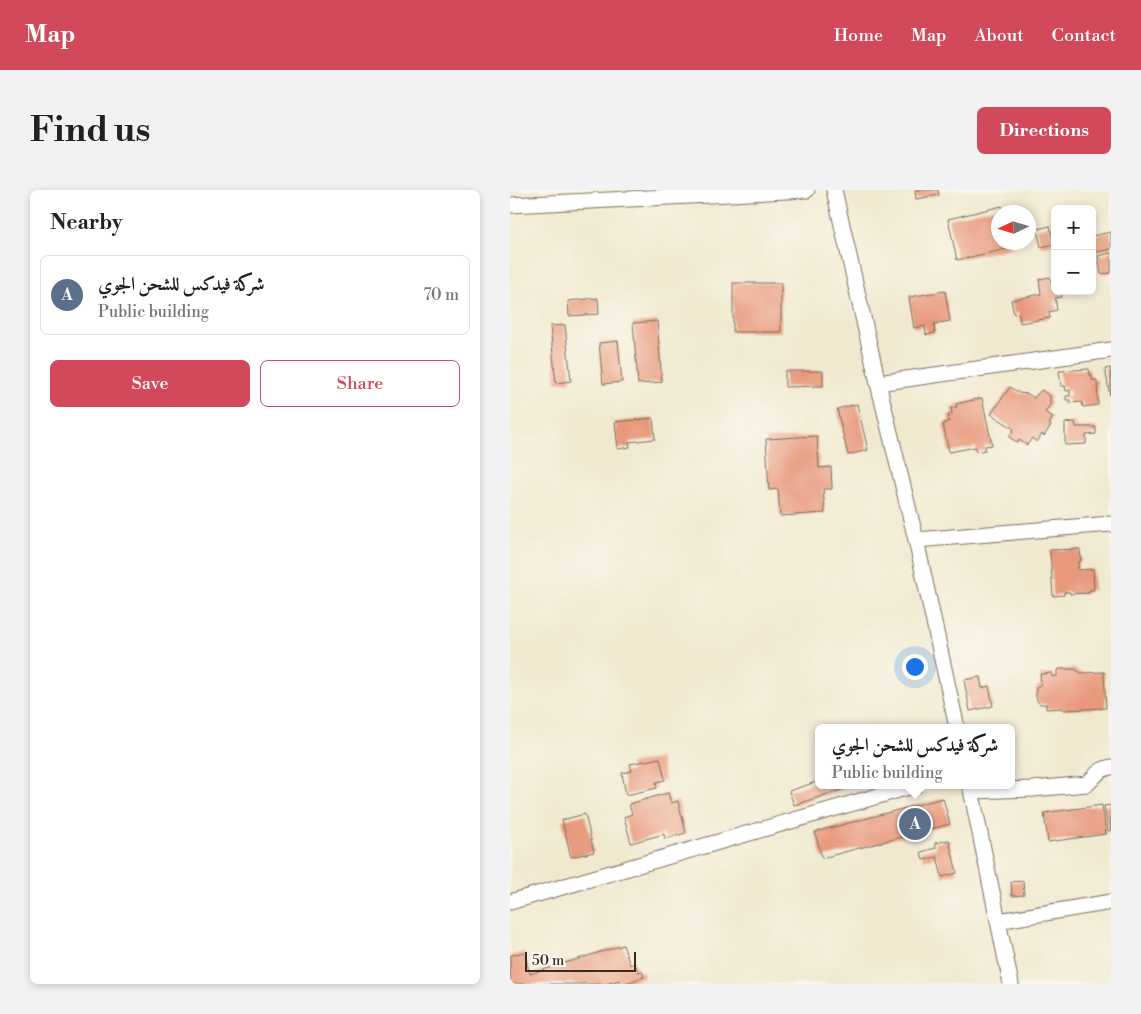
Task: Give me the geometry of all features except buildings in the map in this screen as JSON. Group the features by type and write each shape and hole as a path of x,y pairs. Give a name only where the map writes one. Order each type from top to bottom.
{"street":[{"path":"510,206 807,190"},
{"path":"834,190 916,540 956,724"},
{"path":"878,383 1111,350"},
{"path":"916,540 1111,524"},
{"path":"1015,789 1087,784 1095,774 1111,767"},
{"path":"510,902 902,789"},
{"path":"971,789 1011,984"},
{"path":"998,921 1111,902"}],"place":[{"name":"شركة فيدكس للشحن الجوي","path":"915,824"}]}
